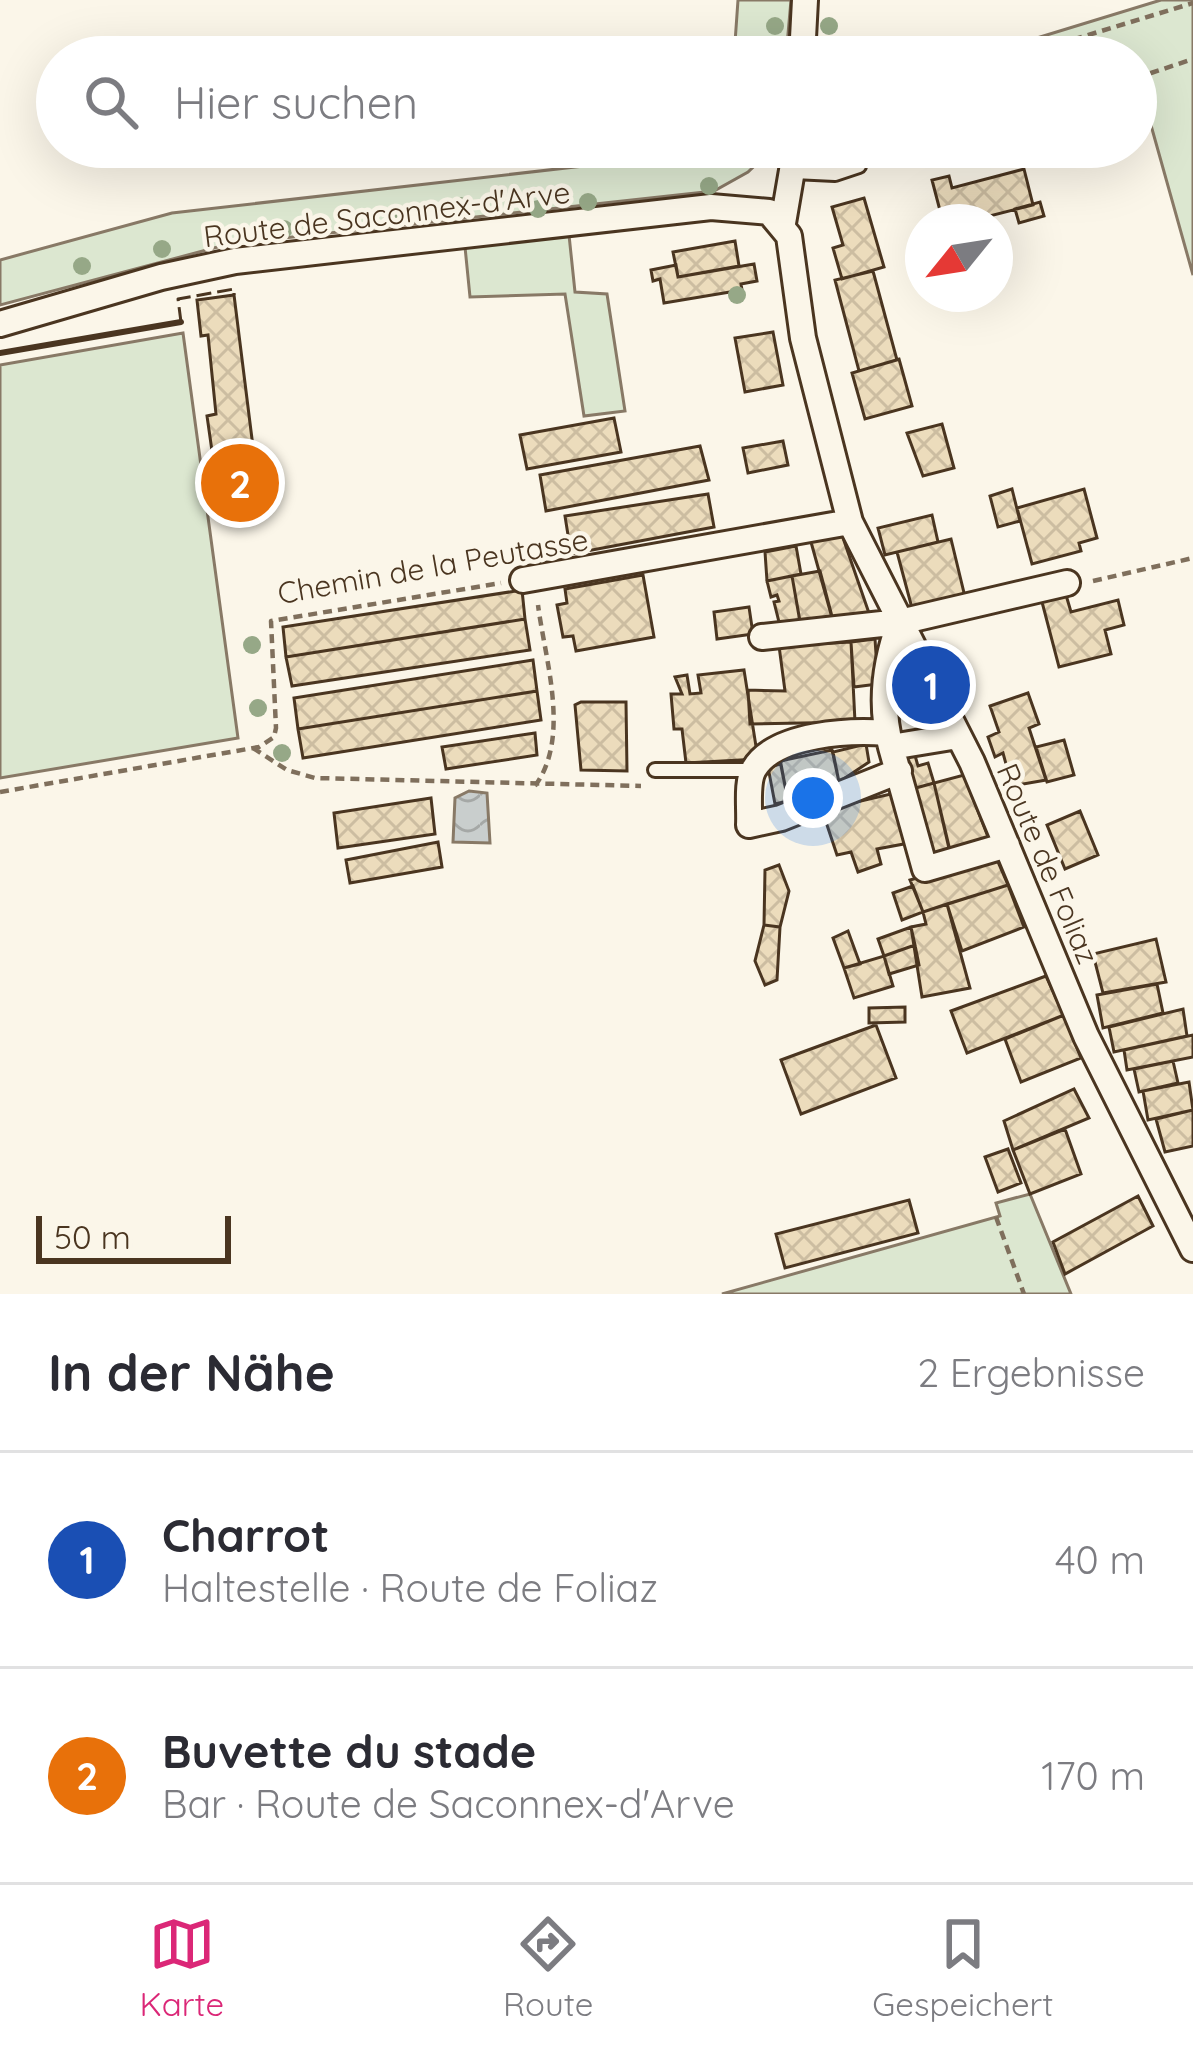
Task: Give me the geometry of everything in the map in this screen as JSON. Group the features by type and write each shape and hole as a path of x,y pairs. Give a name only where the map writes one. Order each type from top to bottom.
{"street":[{"path":"803,36 805,0"},
{"path":"783,223 793,168"},
{"name":"Route de Saconnex-d'Arve","path":"0,324 203,266 315,250 734,205 769,212 783,223"},
{"name":"Route de Foliaz","path":"783,223 793,251 803,338 850,522 958,736 1086,1036 1193,1249"},
{"name":"Chemin de la Peutasse","path":"529,579 850,522"},
{"path":"762,637 900,622 1067,583"},
{"path":"900,622 886,661 892,750 925,869 1006,845"},
{"path":"892,750 830,732 789,746 753,770 749,825 892,750 958,736"}],"lane":[{"path":"820,168 836,174 854,168"},
{"path":"655,770 753,770"}],"path":[{"path":"1085,36 1193,3"},
{"path":"1157,71 1193,59"},
{"path":"1067,583 1193,558"},
{"path":"529,579 554,732 545,772 536,786"},
{"name":"Chemin de la Peutasse","path":"253,748 269,742 275,728 272,621 529,579"},
{"path":"0,792 253,748 287,770 315,778 561,786"},
{"path":"996,1217 1024,1294"}],"green space":[{"path":"738,0 791,0 788,36 735,36"},
{"path":"1161,0 1193,0 1193,275 1157,147 1157,36 1044,36"},
{"path":"566,168 752,168 714,191 229,244 0,305 0,260 172,213"},
{"path":"569,235 575,292 607,294 625,411 584,416 565,294 470,297 465,247"},
{"path":"183,333 238,738 0,778 0,365"},
{"path":"1030,1194 1071,1294 722,1294 1000,1216 996,1203"}],"water":[{"path":"469,791 487,793 490,843 453,842 455,798"}],"building":[{"path":"1024,169 1033,205 1013,210 1013,204 938,204 932,180 949,176 952,188"},
{"path":"864,198 884,267 842,279 833,248 843,245 832,207"},
{"path":"1040,202 1044,216 1019,223 1015,209"},
{"path":"735,241 739,266 678,277 673,252"},
{"path":"754,264 757,281 741,284 742,290 664,303 660,279 653,281 651,270 676,265 678,277"},
{"path":"873,271 897,360 859,371 835,280"},
{"path":"234,295 253,447 212,451 207,416 216,414 208,335 201,336 197,300"},
{"path":"773,332 783,385 745,392 735,338"},
{"path":"899,359 912,406 865,419 852,373"},
{"path":"614,418 621,452 527,469 520,435"},
{"path":"942,424 954,468 923,476 907,433"},
{"path":"783,441 788,465 748,473 743,448"},
{"path":"700,446 709,480 546,511 540,475"},
{"path":"1012,489 1020,521 998,527 990,496"},
{"path":"1084,489 1097,538 1079,543 1081,551 1032,564 1017,508"},
{"path":"708,494 714,527 571,554 565,516"},
{"path":"932,515 938,542 885,555 878,528"},
{"path":"842,535 870,616 834,625 811,542"},
{"path":"951,539 965,597 913,612 897,552"},
{"path":"796,546 801,574 767,581 765,552"},
{"path":"820,571 833,620 801,627 792,576"},
{"path":"643,575 654,637 576,651 573,636 563,637 557,605 567,603 565,589"},
{"path":"792,576 800,622 780,626 774,602 779,601 777,595 771,597 767,581"},
{"path":"522,590 525,619 286,657 283,627"},
{"path":"1066,595 1071,612 1118,600 1124,625 1105,630 1111,654 1059,667 1042,602"},
{"path":"749,607 753,634 717,639 714,612"},
{"path":"525,619 530,650 292,686 286,657"},
{"path":"875,639 878,684 854,687 851,642"},
{"path":"851,642 855,722 750,724 748,690 785,691 779,646"},
{"path":"533,660 537,691 298,729 294,698"},
{"path":"744,670 758,759 686,763 682,729 674,729 671,694 682,694 675,677 687,675 690,694 701,693 698,675"},
{"path":"537,691 541,720 303,758 298,729"},
{"path":"1028,693 1039,724 1029,728 1046,780 1012,786 1003,753 995,757 988,737 999,732 990,706"},
{"path":"626,702 627,771 581,770 575,705"},
{"path":"535,733 537,755 446,769 442,747"},
{"path":"1064,740 1074,775 1047,782 1036,747"},
{"path":"866,744 869,762 839,782 833,752"},
{"path":"832,750 839,782 788,801 780,761"},
{"path":"914,752 918,766 928,763 934,783 912,789 903,755"},
{"path":"781,764 788,801 775,804 768,767"},
{"path":"964,775 990,842 950,853 934,783"},
{"path":"934,783 951,855 930,860 912,789"},
{"path":"895,793 909,843 877,849 881,864 858,872 851,852 837,855 822,810"},
{"path":"431,798 435,834 338,848 334,813"},
{"path":"1080,811 1098,855 1065,869 1047,825"},
{"path":"438,842 442,867 350,883 346,860"},
{"path":"995,855 1008,885 923,912 910,880"},
{"path":"779,865 789,891 780,927 764,925 765,870"},
{"path":"1008,885 1024,927 962,951 947,904"},
{"path":"913,886 923,912 902,920 893,893"},
{"path":"947,904 970,988 922,997 911,927 926,924 923,912"},
{"path":"764,925 780,927 777,980 765,985 755,961"},
{"path":"911,927 915,945 884,956 878,939"},
{"path":"848,931 860,964 844,968 833,938"},
{"path":"1156,939 1166,982 1103,993 1093,954"},
{"path":"915,945 919,965 889,974 884,956"},
{"path":"884,956 893,986 854,998 844,968"},
{"path":"1046,976 1064,1015 967,1053 951,1011"},
{"path":"1157,984 1163,1013 1103,1028 1097,995"},
{"path":"905,1007 905,1022 869,1023 869,1008"},
{"path":"1183,1009 1187,1036 1114,1052 1109,1027"},
{"path":"1064,1015 1081,1058 1021,1082 1005,1039"},
{"path":"876,1025 896,1078 801,1114 781,1060"},
{"path":"1193,1035 1193,1057 1127,1070 1124,1050"},
{"path":"1173,1061 1178,1083 1139,1092 1134,1069"},
{"path":"1189,1082 1193,1110 1148,1120 1143,1091"},
{"path":"1074,1089 1089,1118 1013,1150 1004,1121"},
{"path":"1193,1110 1193,1146 1165,1152 1156,1119"},
{"path":"1065,1129 1081,1174 1030,1194 1013,1150"},
{"path":"1008,1149 1021,1183 998,1192 985,1157"},
{"path":"1138,1196 1153,1226 1065,1274 1053,1242"},
{"path":"909,1200 918,1233 785,1268 776,1234"}],"fence":[{"path":"181,322 178,299 234,289 234,295"}],"wall":[{"path":"0,353 181,322"}],"place":[{"name":"Buvette du stade","path":"240,483"},
{"name":"Charrot","path":"931,685"}]}
